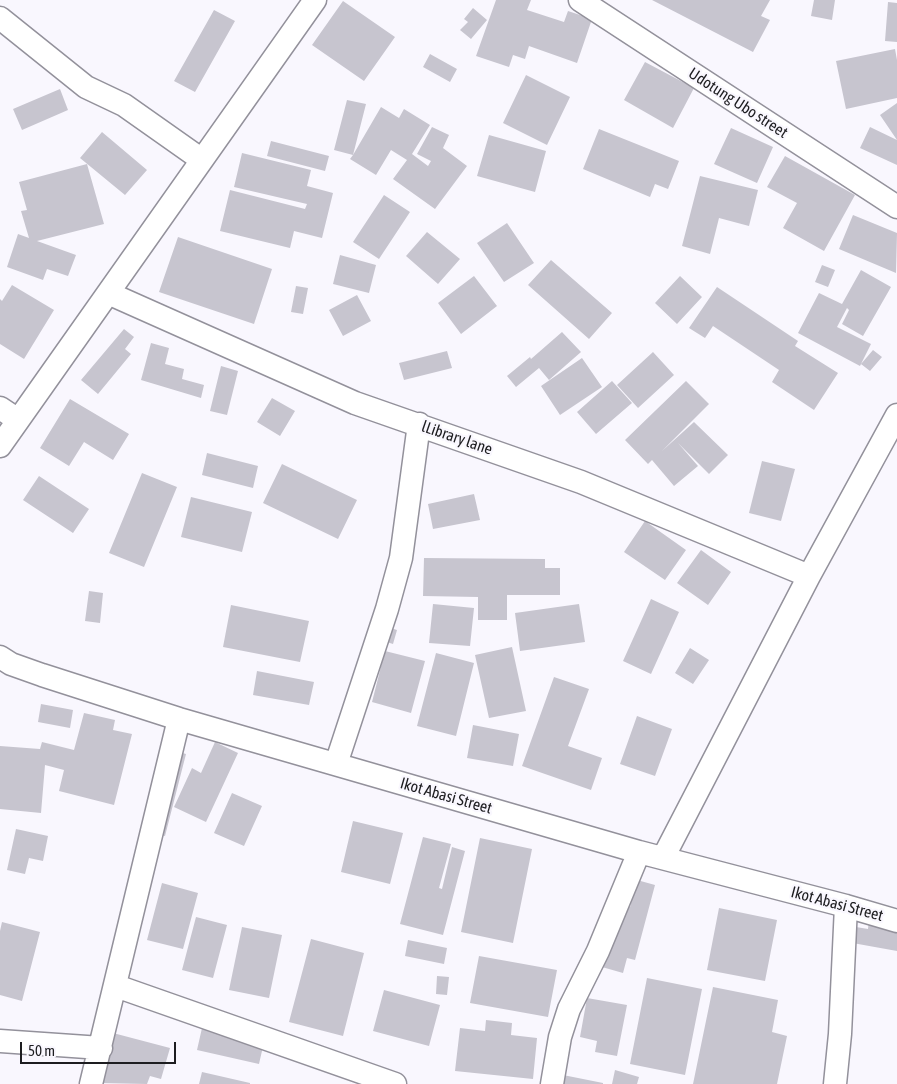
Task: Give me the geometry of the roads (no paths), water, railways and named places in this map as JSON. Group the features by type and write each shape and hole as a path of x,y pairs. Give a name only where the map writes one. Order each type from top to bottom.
{"street":[{"path":"0,446 9,414 108,293 314,0"},
{"name":"Udotung Ubo street","path":"580,0 897,207"},
{"path":"0,18 86,87 124,106 202,160"},
{"name":"lLibrary lane","path":"108,293 356,403 581,482 809,576"},
{"path":"663,858 809,576 897,415"},
{"path":"336,764 387,609 401,558 419,424"},
{"name":"Ikot Abasi Street","path":"0,657 11,664 42,675 179,719 639,852 897,920"},
{"path":"91,1084 179,719"},
{"path":"552,1084 560,1037 569,1009 598,950 639,852"},
{"path":"835,1084 840,1034 846,906"},
{"path":"116,986 395,1084"},
{"path":"0,1041 101,1048"}]}
